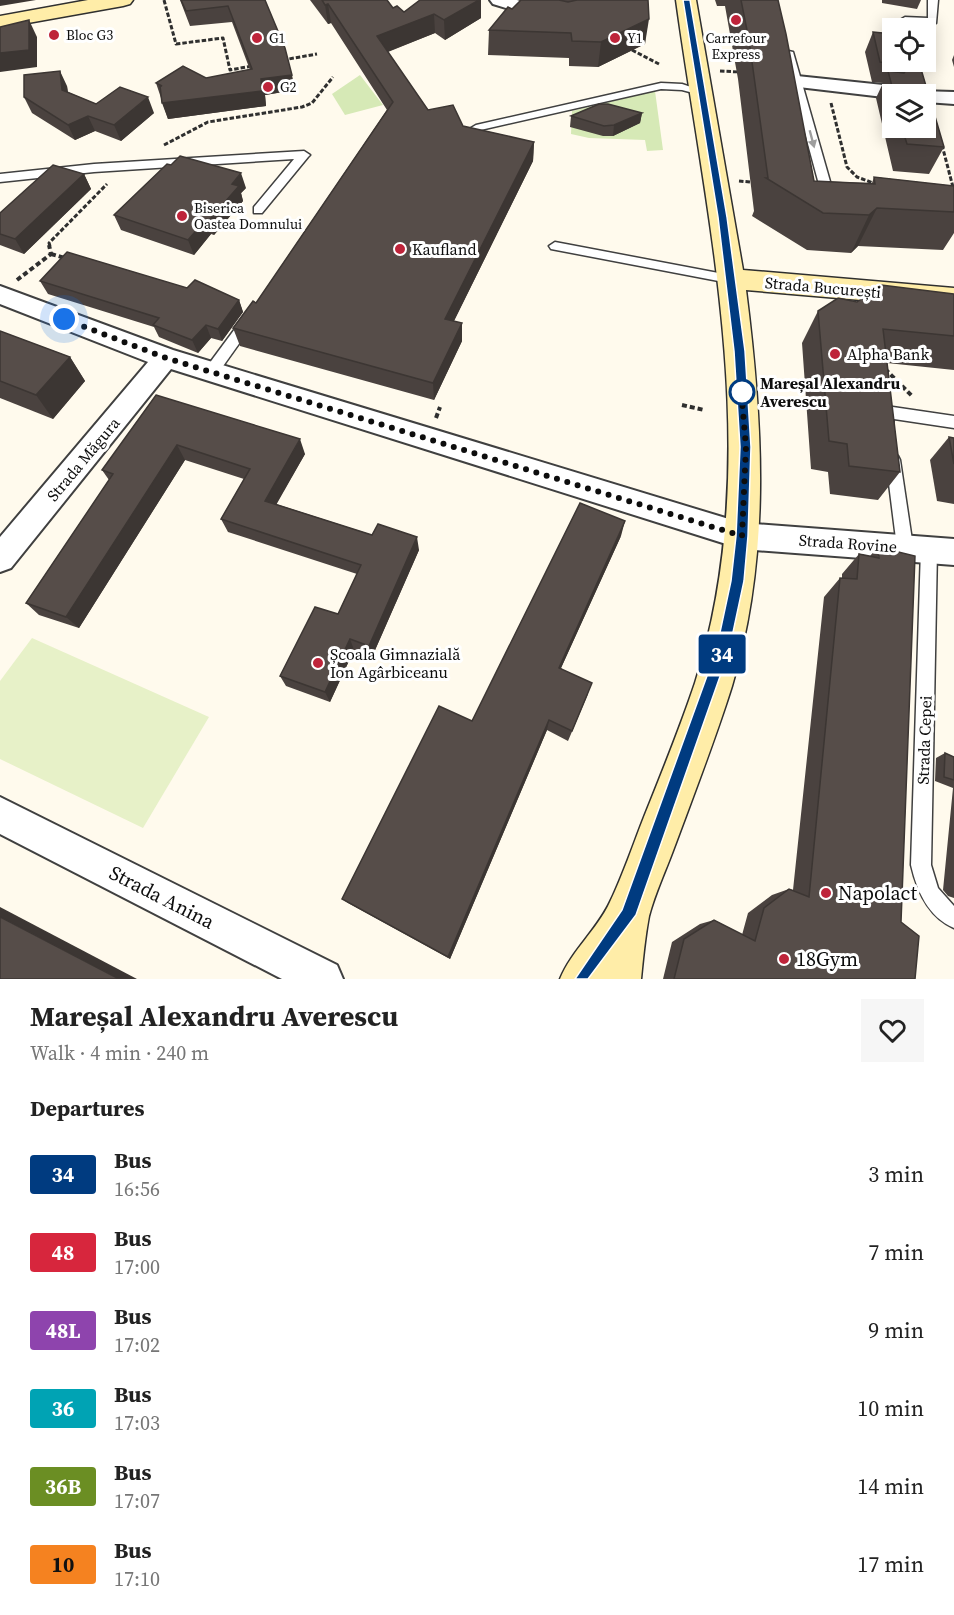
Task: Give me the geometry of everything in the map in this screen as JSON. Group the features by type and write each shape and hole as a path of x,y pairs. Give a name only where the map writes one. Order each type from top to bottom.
{"main road":[{"path":"0,22 123,0"},
{"path":"618,979 628,915 723,651 738,581 742,536 746,447 740,351 722,217 686,0"},
{"name":"Strada București","path":"729,279 954,298"},
{"path":"583,979 628,915"}],"street":[{"path":"499,0 565,20"},
{"path":"797,82 882,92"},
{"path":"936,97 954,98"},
{"name":"Strada Rovine","path":"5,290 166,358 742,536 930,549"},
{"name":"Strada Măgura","path":"0,559 166,358"},
{"name":"Strada Anina","path":"4,824 323,979"}],"lane":[{"path":"933,0 933,18"},
{"path":"785,42 831,207 842,208"},
{"path":"476,128 662,86 682,87 701,92"},
{"path":"0,178 125,166 304,155 258,210"},
{"path":"555,246 729,279"},
{"path":"211,372 255,311"},
{"name":"Strada Cepei","path":"936,420 886,412 890,440 930,549 921,865 930,896 938,906 954,918"},
{"path":"936,420 954,423"}],"path":[{"path":"164,0 176,44 223,38 230,70 252,66"},
{"path":"632,50 658,64"},
{"path":"274,62 317,54"},
{"path":"719,71 741,72"},
{"path":"158,148 208,122 302,107 312,103 333,77"},
{"path":"826,86 847,167 857,177 876,184"},
{"path":"936,138 954,191 943,191"},
{"path":"51,254 49,243 125,166"},
{"path":"738,181 750,182"},
{"path":"51,254 73,261"},
{"path":"5,290 51,254"},
{"path":"878,362 936,420"},
{"path":"682,405 704,410"}],"green space":[{"path":"360,75 383,105 345,115 332,94"},
{"path":"655,91 663,150 647,151 645,140 589,138 571,134 572,111"},
{"path":"32,638 209,717 143,828 0,759 0,681"}],"building":[{"path":"181,0 265,0 285,48 292,75 261,79 262,91 162,103 160,86 162,86 156,83 183,66 206,78 252,69 228,6 186,11"},
{"name":"Kaufland","path":"322,0 387,0 393,8 397,6 404,12 420,0 479,0 444,20 434,14 377,36 428,110 453,105 463,126 534,142 445,319 462,323 433,383 233,328 253,301 256,303 393,102 328,4 325,5"},
{"path":"521,0 568,2 648,0 649,19 601,42 572,41 571,33 489,30 508,7 512,9"},
{"path":"741,0 778,0 814,181 875,184 874,177 954,186 954,212 877,208 869,215 823,213 766,178 768,178 749,40"},
{"path":"29,20 29,50 0,53 0,27"},
{"path":"873,32 882,33 882,62 880,62"},
{"path":"60,71 62,90 96,104 120,87 148,97 114,125 88,116 68,125 24,97 24,75"},
{"path":"888,72 922,72 925,84 891,84"},
{"path":"599,104 608,104 642,113 614,125 604,126 571,116"},
{"path":"936,120 944,147 907,144 905,138 936,138"},
{"name":"Biserica Oastea Domnului","path":"180,156 241,173 232,184 239,186 188,240 114,215 167,164 171,165"},
{"path":"53,165 84,174 15,239 0,234 0,213"},
{"path":"67,252 187,288 195,280 239,300 218,329 206,325 192,340 153,325 159,318 40,281"},
{"path":"881,285 954,294 954,336 883,329 900,472 849,466 847,444 829,441 818,311 838,298 857,302"},
{"path":"0,331 70,357 36,395 0,381"},
{"path":"156,395 300,439 265,501 372,535 378,524 417,537 369,646 350,639 325,692 280,676 315,607 338,614 361,565 221,519 250,469 177,445 66,617 26,603 113,474 102,470"},
{"path":"949,437 954,438 954,464"},
{"path":"580,503 625,521 559,668 592,683 572,731 549,720 448,957 342,899 439,706 472,721"},
{"path":"878,547 915,556 901,922 919,936 915,979 674,979 684,939 714,920 755,941 764,908 789,889 809,897 840,578 857,579 859,554 879,558"},
{"path":"945,753 954,757 954,780 944,777"},
{"path":"0,917 119,979 0,979"}],"bus line":[{"name":"34","path":"583,979 628,915 723,651 738,581 746,447 740,351 722,217 686,0"}],"place":[{"name":"Carrefour Express","path":"736,20"},
{"name":"Bloc G3","path":"54,35"},
{"name":"G1","path":"257,38"},
{"name":"Y1","path":"615,38"},
{"name":"G2","path":"268,87"},
{"name":"Biserica Oastea Domnului","path":"182,216"},
{"name":"Kaufland","path":"400,249"},
{"name":"Alpha Bank","path":"835,354"},
{"name":"Mareșal Alexandru Averescu","path":"742,392"},
{"name":"Școala Gimnazială Ion Agârbiceanu","path":"318,663"},
{"name":"Napolact","path":"826,893"},
{"name":"18Gym","path":"784,959"}],"route":[{"path":"64,319 166,358 742,536 746,447 741,388 742,392"}]}
